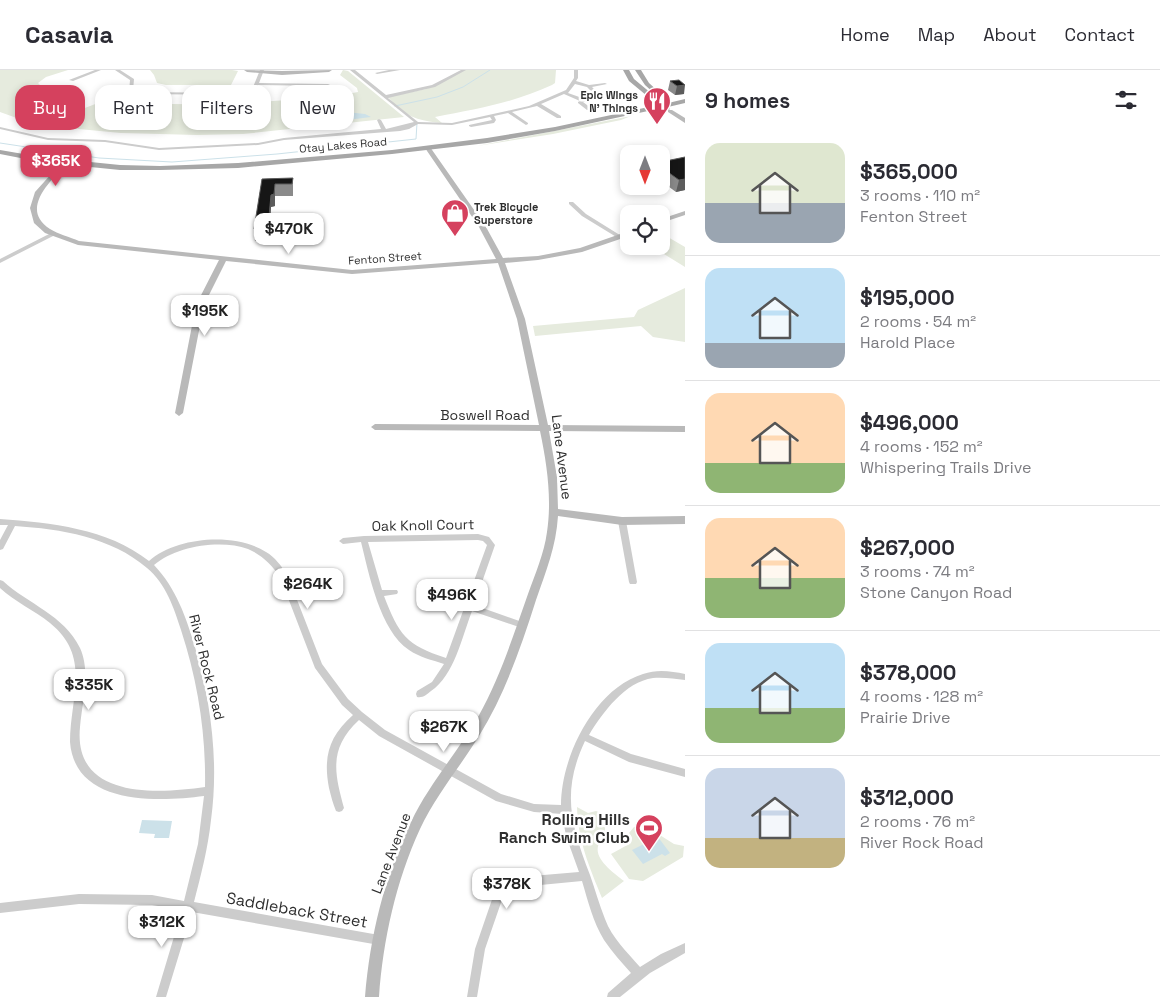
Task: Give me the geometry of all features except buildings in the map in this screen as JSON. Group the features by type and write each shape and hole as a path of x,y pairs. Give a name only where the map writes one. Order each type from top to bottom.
{"main road":[{"path":"626,70 631,80 663,106 671,108"},
{"path":"631,70 638,72 671,108"},
{"name":"Otay Lakes Road","path":"0,159 58,169 136,175 218,174 554,136 671,108 685,101"},
{"name":"Otay Lakes Road","path":"0,152 64,163 135,169 221,168 430,151 549,130 663,106"},
{"name":"Otay Lakes Road","path":"671,108 683,110"}],"street":[{"path":"71,80 99,70"},
{"path":"117,70 131,79 131,92 138,94 249,94 253,93 261,71"},
{"path":"247,70 300,72 329,70"},
{"path":"352,70 417,123"},
{"path":"377,73 398,70"},
{"path":"385,97 433,86 464,70"},
{"path":"0,128 48,139 78,141 119,148 172,149 212,147 387,130 417,123 452,124 539,104 565,93 573,82 576,70"},
{"path":"573,82 588,86 605,84"},
{"path":"256,84 328,85"},
{"path":"565,93 583,101 599,96 588,86"},
{"path":"583,101 580,104 588,109"},
{"path":"539,104 559,117"},
{"path":"671,108 685,121"},
{"path":"509,112 526,124"},
{"path":"471,126 492,122 494,120 491,116"},
{"path":"379,120 387,130"},
{"path":"466,121 475,132"},
{"name":"Lane Avenue","path":"372,997 373,978 383,919 404,852 425,807 489,709 508,669 552,536 554,505 550,457 526,334 517,304 500,261 477,219 430,151"},
{"name":"Fenton Street","path":"64,163 40,189 33,204 38,223 53,234 78,243 352,272 500,261 565,254 620,237"},
{"path":"571,203 584,215 620,237"},
{"path":"670,218 685,213"},
{"path":"0,261 53,234"},
{"path":"179,413 200,305 223,259"},
{"name":"Boswell Road","path":"375,428 685,429"},
{"path":"553,512 622,521 685,520"},
{"path":"622,521 633,582"},
{"name":"River Rock Road","path":"0,522 72,531 99,538 125,549 150,565 162,578 176,601 192,651 208,725 209,791 203,843 161,997"},
{"path":"0,547 13,523"},
{"name":"Oak Knoll Court","path":"343,541 478,537 486,539 491,547 470,607"},
{"path":"364,539 379,593 392,626 400,638 418,651 449,662"},
{"path":"150,565 155,559 179,549 196,543 208,542 238,543 251,547 267,556 278,566 284,576 318,666 345,702 359,715 382,733 513,803 534,808 566,810"},
{"path":"0,583 55,621 67,633 76,647 80,673 76,752 85,770 94,779 105,786 132,794 209,791"},
{"path":"379,593 394,592"},
{"path":"420,694 440,679 449,662 470,607 522,625"},
{"path":"638,973 614,945 605,931 572,842 566,810 571,764 583,736 603,708 634,680 654,674 685,677"},
{"path":"339,808 331,774 331,757 341,733 359,715"},
{"path":"583,736 629,758 685,773"},
{"path":"472,997 477,959 501,888 508,883 585,876"},
{"name":"Saddleback Street","path":"0,908 104,898 152,900 379,940"},
{"path":"612,997 638,973 662,958 685,948"}],"shaded area":[{"path":"0,70 68,70 46,77 38,83 40,85 15,85 15,117 0,112"},
{"path":"150,70 238,71 231,85 166,85 157,83"},
{"path":"343,70 348,71 404,117 354,122 354,93 358,92 354,85 340,75"},
{"path":"462,70 556,70 555,83 552,85 509,101 435,117 442,123 429,122 412,116 401,110 388,97 426,89"},
{"path":"281,100 281,130 243,134 197,135 121,133 85,130 85,108 95,104 95,130 172,130 172,104 182,104 182,130 271,130 271,101"},
{"path":"631,116 621,120 553,134 477,146"},
{"path":"670,238 685,247 685,267 666,255 670,255"},
{"path":"685,288 685,342 653,337 641,326 535,336 533,326 634,317 638,310"},
{"path":"577,807 588,813 596,811 605,815 605,831 609,834 600,842 598,853 604,864 624,881 602,898 582,842"},
{"name":"Rolling Hills Ranch Swim Club","path":"644,825 674,844 684,846 683,857 643,881 629,879 611,854 631,843 632,838 629,833 634,827"}],"water":[{"path":"354,113 365,114 371,117 354,119"},
{"path":"142,820 172,821 169,838 154,838 155,834 139,833"},
{"path":"658,837 670,853 665,856 662,854 643,864 632,850"}],"waterway":[{"path":"395,106 437,97 463,87 490,70"},
{"path":"0,143 99,158 172,162 277,154 416,139 417,123"}],"place":[{"name":"Epic Wings N' Things","path":"657,125"},
{"name":"Trek Bicycle Superstore","path":"455,237"},
{"name":"Rolling Hills Ranch Swim Club","path":"649,852"}]}
